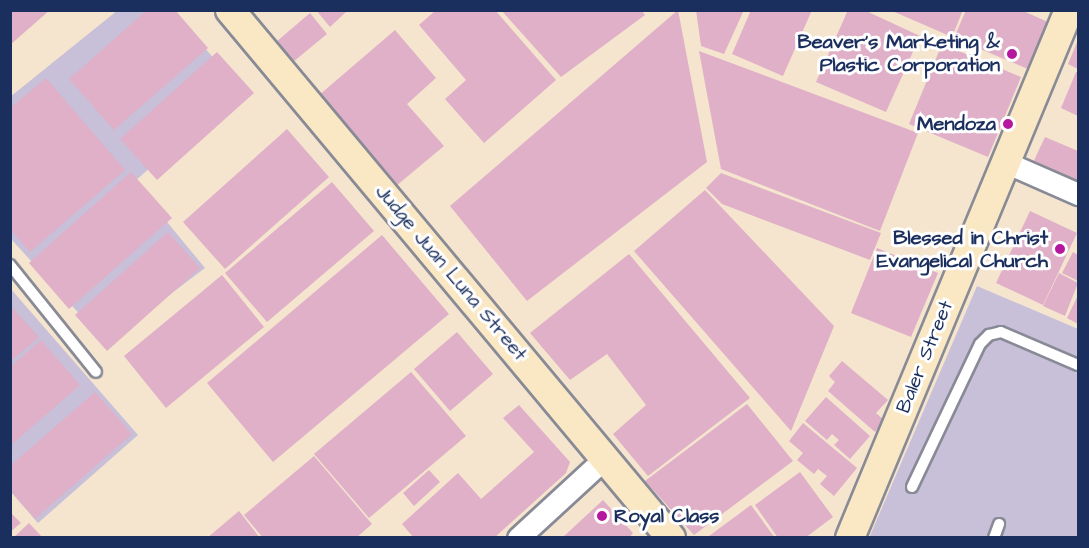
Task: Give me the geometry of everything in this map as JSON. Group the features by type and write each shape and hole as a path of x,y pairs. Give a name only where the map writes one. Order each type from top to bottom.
{"street":[{"name":"Baler Street","path":"850,537 884,476 1005,162 1069,10"},
{"name":"Judge Juan Luna Street","path":"236,13 671,537"},
{"path":"1005,162 1078,194"},
{"path":"518,537 606,458"}],"lane":[{"path":"10,265 96,372"},
{"path":"912,488 980,344 989,335 1001,332 1078,365"},
{"path":"994,537 999,524"}],"shaded area":[{"path":"118,10 171,11 240,87 134,182 205,268 106,343 11,239 10,97"},
{"path":"977,286 1078,329 1078,537 869,538"},
{"path":"10,288 138,435 38,523 11,492"}],"building":[{"path":"10,10 50,10 10,45"},
{"path":"147,10 175,10 208,48 114,130 69,79"},
{"path":"316,10 348,10 330,27"},
{"path":"436,10 495,10 556,80 484,143 445,99 466,80 419,25"},
{"path":"501,10 641,10 645,15 561,77"},
{"path":"678,10 707,162 527,301 450,206"},
{"path":"696,10 744,10 724,54 701,46"},
{"path":"751,10 812,10 783,76 732,54"},
{"path":"848,10 864,10 920,36 886,112 816,82"},
{"path":"890,10 963,10 952,37"},
{"name":"Beaver's Marketing & Plastic Corporation","path":"966,10 1021,10 1048,22 1028,69 954,38"},
{"path":"310,13 327,34 293,62 276,42"},
{"path":"395,30 436,78 407,104 444,146 396,186 318,96"},
{"path":"1078,40 1078,69 1068,64"},
{"path":"942,44 1021,77 988,157 909,124"},
{"path":"699,51 918,133 880,231 721,169"},
{"path":"217,52 254,93 157,180 120,139"},
{"path":"1076,72 1078,73 1078,116 1061,108"},
{"path":"46,78 125,170 30,252 10,229 10,108"},
{"path":"287,129 329,177 225,269 183,222"},
{"path":"1045,137 1078,151 1078,188 1031,167"},
{"path":"131,172 172,218 69,309 29,263"},
{"path":"721,173 881,233 870,260 722,204 706,188"},
{"path":"332,182 374,231 267,322 225,273"},
{"path":"705,190 834,326 791,431 634,251"},
{"path":"1030,211 1077,233 1043,305 996,283"},
{"path":"168,232 200,268 107,351 75,315"},
{"path":"382,235 449,314 273,462 207,383"},
{"path":"877,248 938,273 911,337 851,313"},
{"path":"1073,252 1078,255 1078,281 1062,273"},
{"path":"629,254 750,398 648,476 613,434 646,405 607,354 570,380 530,333"},
{"path":"1059,273 1078,283 1065,316 1043,306"},
{"path":"222,275 264,327 166,408 124,356"},
{"path":"1078,295 1078,324 1067,318"},
{"path":"10,305 39,337 10,362"},
{"path":"457,332 493,374 450,411 414,369"},
{"path":"41,340 80,385 10,446 10,367"},
{"path":"842,361 888,400 876,413 885,421 875,432 828,391 835,382 829,376"},
{"path":"411,372 466,436 369,518 314,454"},
{"path":"95,392 132,434 35,519 10,490 10,466"},
{"path":"826,397 870,436 850,459 834,445 839,440 832,434 827,440 805,421"},
{"path":"747,404 793,461 694,535 645,481"},
{"path":"519,405 570,462 566,473 494,538 414,538 402,524 458,473 481,499 534,452 503,418"},
{"path":"803,423 857,468 834,496 820,484 827,476 818,469 814,474 797,460 803,453 789,441"},
{"path":"314,456 372,524 356,538 263,538 244,515"},
{"path":"429,470 440,482 414,506 403,493"},
{"path":"800,472 833,517 805,538 778,538 755,505"},
{"name":"Royal Class","path":"603,500 633,533 629,538 562,538"},
{"path":"751,505 775,538 710,538 709,536"},
{"path":"239,511 260,538 207,538"},
{"path":"10,512 21,523 10,532"},
{"path":"29,523 43,538 13,538"}],"place":[{"name":"Beaver's Marketing & Plastic Corporation","path":"1012,54"},
{"name":"Mendoza","path":"1008,124"},
{"name":"Blessed in Christ Evangelical Church","path":"1060,249"},
{"name":"Royal Class","path":"602,516"}]}
